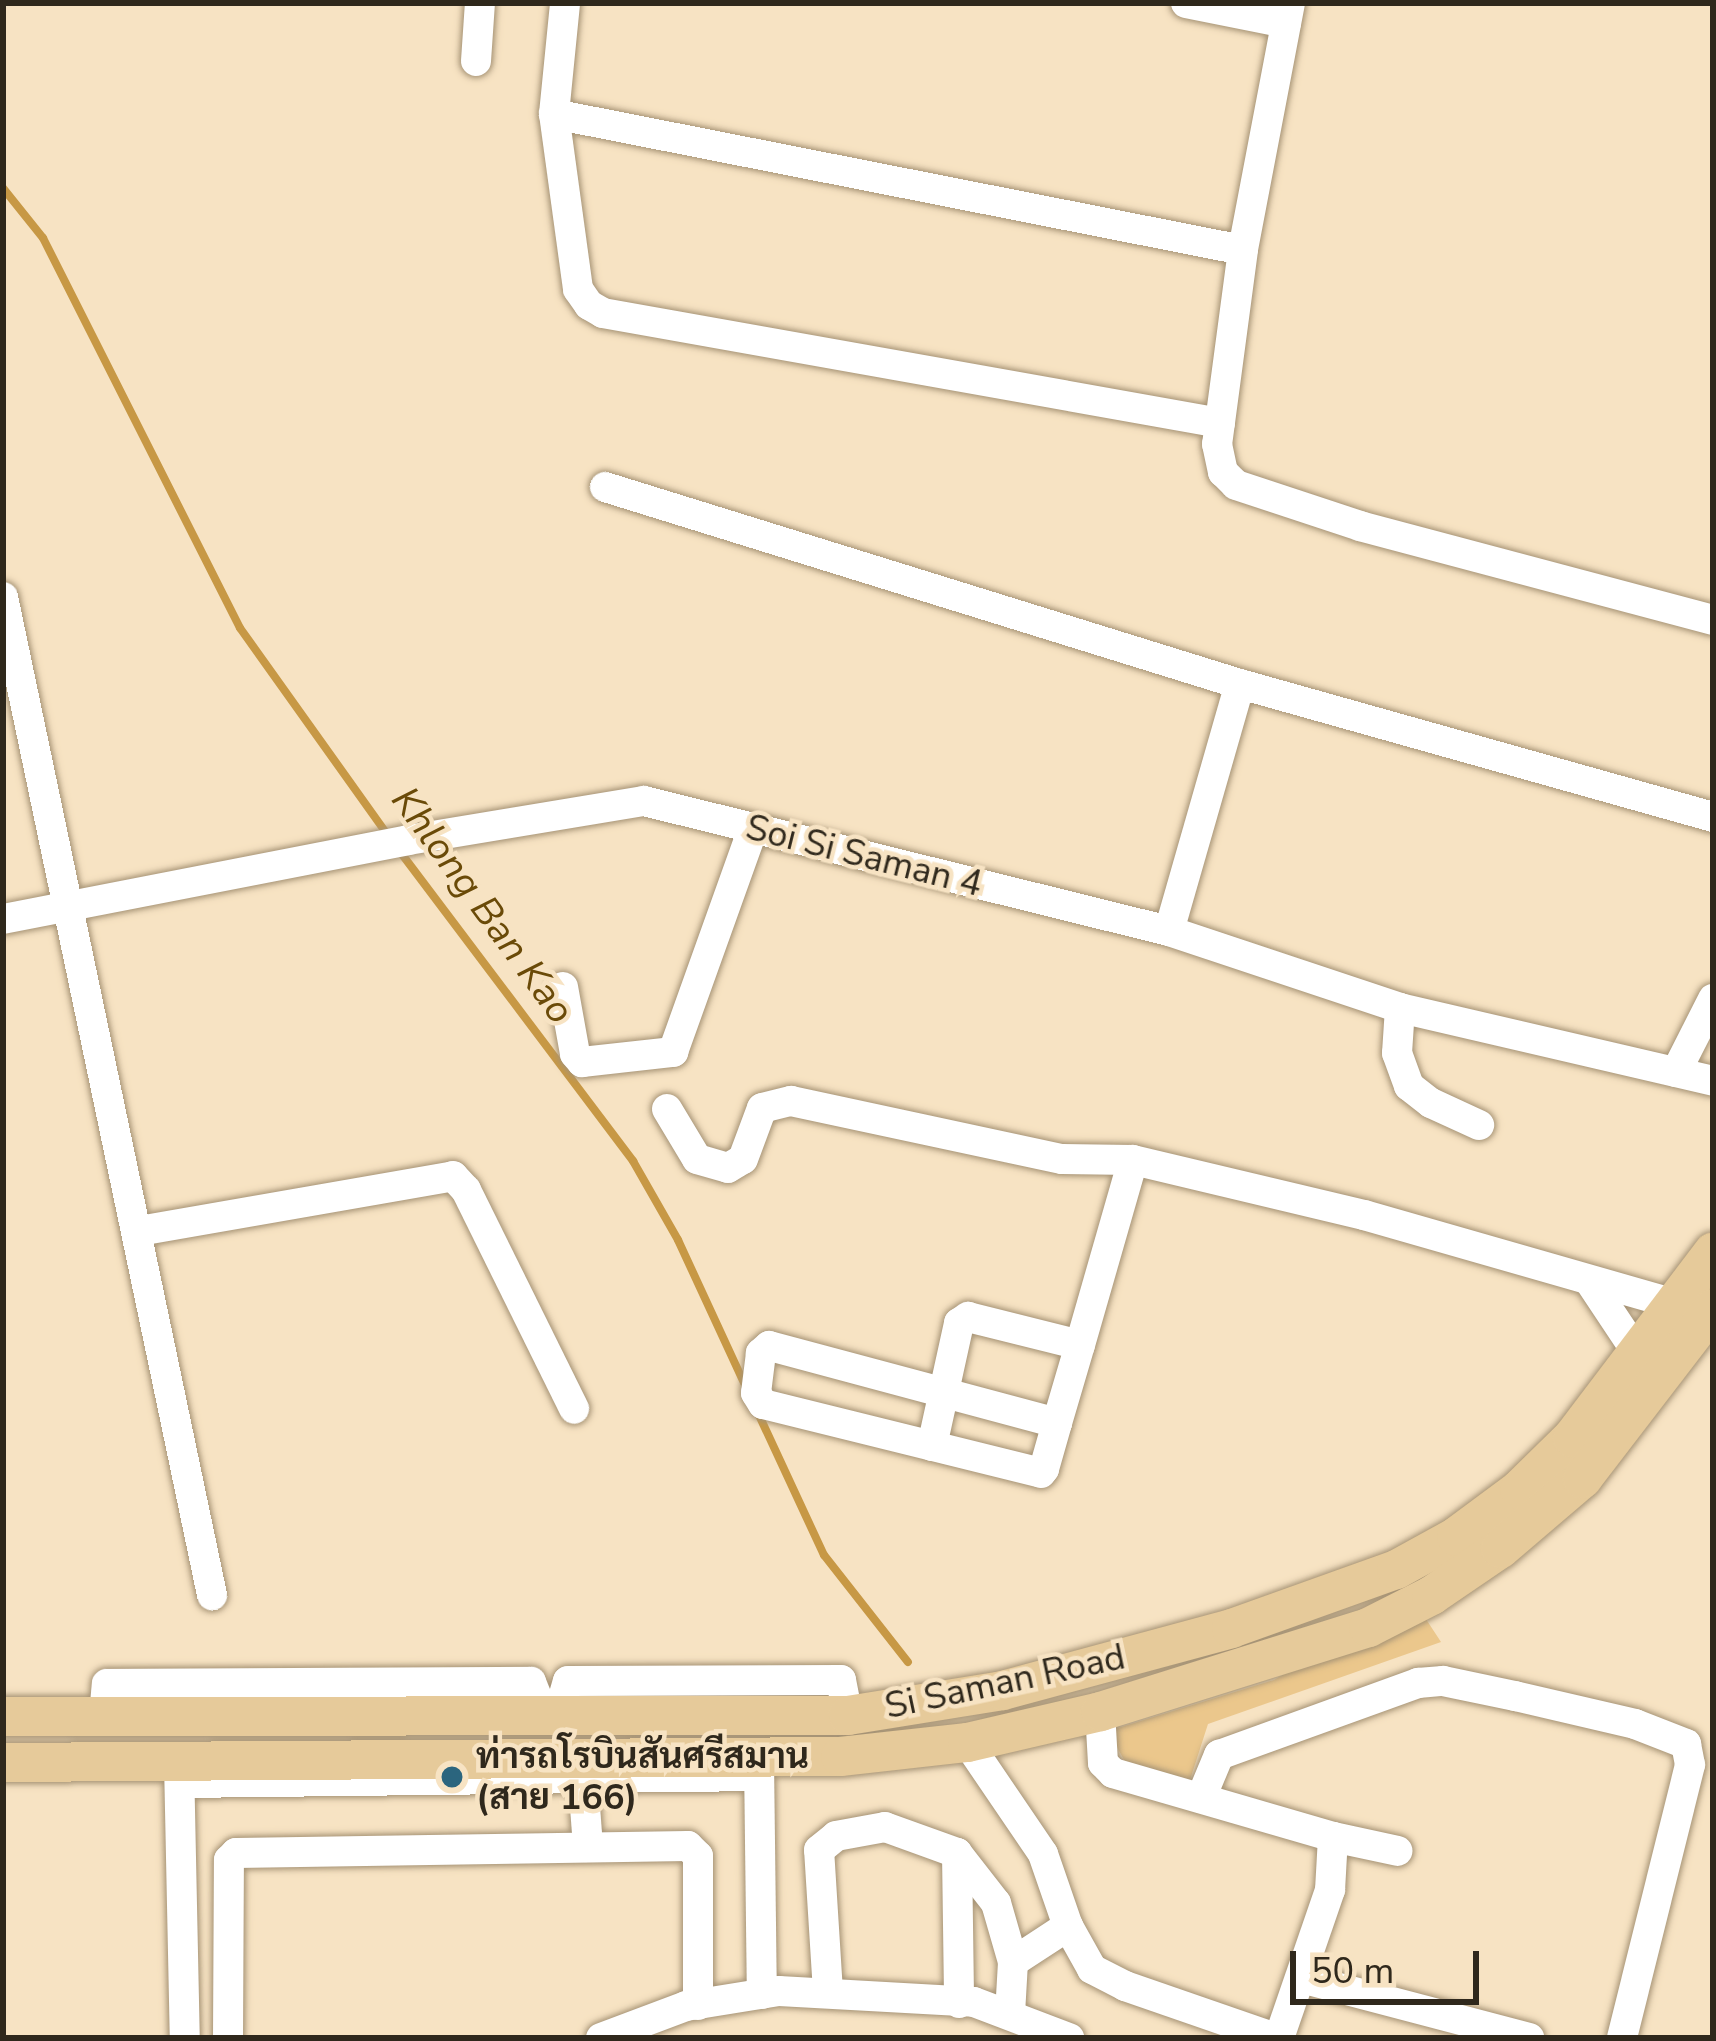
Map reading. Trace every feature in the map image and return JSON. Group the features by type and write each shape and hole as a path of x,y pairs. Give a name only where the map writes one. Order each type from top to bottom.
{"main road":[{"name":"Si Saman Road","path":"3,1762 180,1773 759,1767 967,1742 1100,1711 1368,1627 1431,1595 1500,1549 1582,1478 1694,1306 1713,1252"},
{"name":"Si Saman Road","path":"3,1716 848,1715 924,1707 1024,1684 1231,1628 1396,1569 1456,1536 1519,1489 1572,1437 1638,1354 1694,1306"}],"street":[{"path":"476,61 480,3"},
{"path":"565,3 554,114 578,289 603,313 1220,423"},
{"path":"1186,3 1288,13 1243,250 1220,423 1219,459 1236,485 1360,526 1713,620"},
{"path":"554,114 1243,250"},
{"path":"605,487 1240,684 1713,817"},
{"path":"3,597 212,1595"},
{"path":"1168,932 1240,684"},
{"name":"Soi Si Saman 4","path":"3,919 408,840 644,801 1168,932 1400,1008 1713,1081"},
{"path":"563,987 575,1054 582,1062 674,1052 753,829"},
{"path":"1676,1072 1713,999"},
{"path":"1400,1008 1397,1053 1409,1085 1431,1103 1479,1125"},
{"path":"667,1109 697,1159 728,1168 743,1159 763,1108 777,1101 1062,1159 1133,1160 1364,1215 1590,1282 1694,1306"},
{"path":"1058,1423 769,1346 761,1352 756,1394 763,1404 1034,1474 1044,1469 1058,1423 1133,1160"},
{"path":"139,1231 453,1176 466,1190 574,1409"},
{"path":"1590,1282 1638,1354"},
{"path":"932,1446 959,1323 968,1317 1080,1345"},
{"path":"1201,1798 1219,1755 1418,1683 1443,1681 1534,1700 1634,1724 1686,1744 1690,1765 1622,2038"},
{"path":"1100,1711 1106,1769 1333,1837 1398,1851"},
{"path":"967,1742 1043,1854 1068,1926 1088,1965 1099,1974 1277,2038 1330,1890 1333,1837"},
{"path":"185,2038 180,1773 583,1780 759,1767 761,1994"},
{"path":"583,1780 588,1847"},
{"path":"828,1992 819,1850 825,1843 885,1827 957,1852 996,1904 1013,1962 1010,2014"},
{"path":"228,2038 228,1874 229,1860 236,1853 588,1847 696,1850 698,2005"},
{"path":"957,1852 959,2003"},
{"path":"1013,1962 1068,1926"},
{"path":"1300,1978 1529,2038"},
{"path":"601,2038 698,2005 761,1994 828,1992 959,2003 1010,2014 1069,2038"}],"shaded area":[{"path":"1422,1613 1441,1642 1208,1724 1189,1783 1128,1767 1108,1731 1274,1680 1316,1655"}],"waterway":[{"name":"Khlong Ban Kao","path":"3,188 43,238 240,628 389,837"},
{"name":"Khlong Ban Kao","path":"398,849 633,1161 678,1240 747,1389"},
{"name":"Khlong Ban Kao","path":"758,1413 824,1555 908,1662"}],"place":[{"name":"ท่ารถโรบินสันศรีสมาน (สาย 166)","path":"452,1777"}]}
